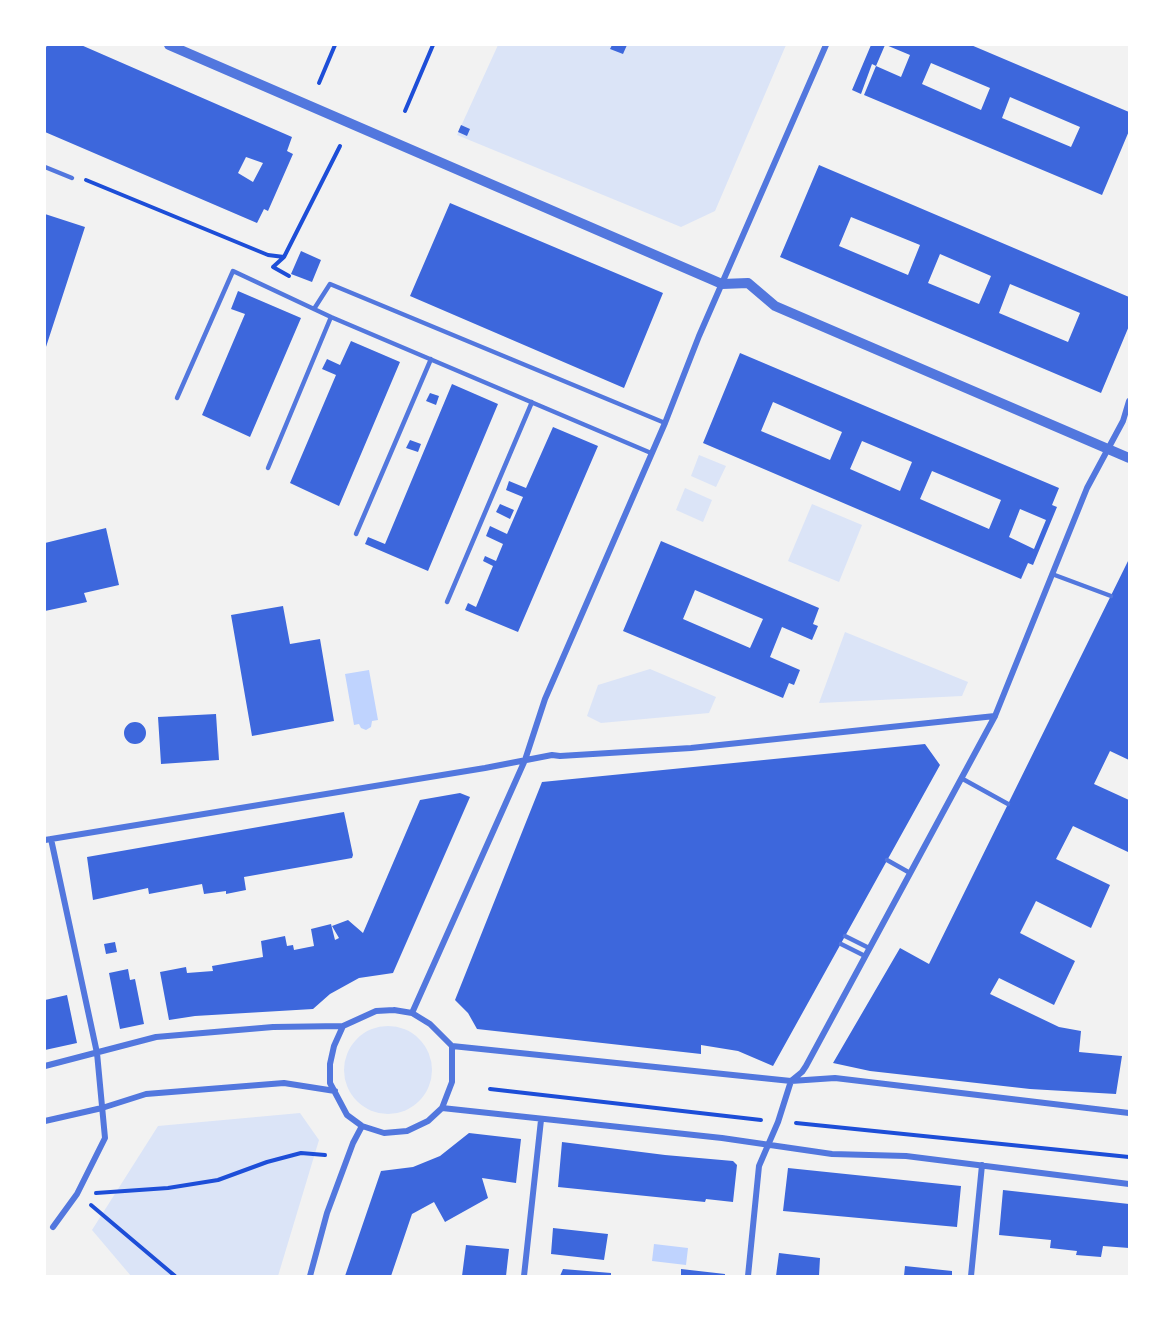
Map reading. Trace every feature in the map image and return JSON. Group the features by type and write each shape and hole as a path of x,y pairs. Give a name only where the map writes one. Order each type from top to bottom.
{"street":[{"path":"170,45 722,284 748,283 775,306 1129,458"},
{"path":"412,1013 525,760 545,699 665,423 689,358 825,45"},
{"path":"748,1276 759,1166 778,1122 791,1081 806,1066 995,716 1087,488 1123,421 1129,401"},
{"path":"53,1227 78,1194 105,1138 97,1053 48,840 485,768 552,754 560,756 691,748 995,716"},
{"path":"45,1066 156,1037 273,1027 344,1026 376,1011 394,1010 412,1013 430,1024 452,1046 791,1081 835,1078 1129,1113"},
{"path":"344,1026 334,1046 330,1064 330,1083 347,1115 362,1126 384,1133 407,1131 428,1121 442,1108 452,1082 452,1046"},
{"path":"45,1120 102,1108 146,1094 284,1083 335,1091"},
{"path":"442,1108 769,1144 832,1154 906,1156 1129,1184"},
{"path":"524,1276 541,1120"},
{"path":"310,1276 335,1190 362,1126"},
{"path":"971,1276 982,1165"}],"lane":[{"path":"45,168 72,178"},
{"path":"177,398 232,271 332,317 651,453"},
{"path":"314,309 330,284 665,423"},
{"path":"268,468 332,317"},
{"path":"356,534 431,359"},
{"path":"447,602 532,402"},
{"path":"1052,574 1111,596"},
{"path":"961,778 1008,804"},
{"path":"887,860 910,873"},
{"path":"845,936 869,948"},
{"path":"841,944 865,956"}],"path":[{"path":"319,84 335,45"},
{"path":"405,111 433,45"},
{"path":"273,267 284,257 340,146"},
{"path":"82,178 268,255 284,257"},
{"path":"490,1089 778,1122 1129,1157"},
{"path":"78,1194 168,1188 218,1180 267,1162 301,1153 325,1155"},
{"path":"78,1194 175,1276"}],"shaded area":[{"path":"498,45 786,45 715,211 681,227 457,135"},
{"path":"699,455 726,466 716,487 691,476"},
{"path":"685,488 712,500 703,522 676,510"},
{"path":"812,504 862,525 839,582 788,561"},
{"path":"845,632 968,682 962,696 819,703"},
{"path":"650,669 716,697 709,713 601,723 587,716 598,685"},
{"path":"388,1026 405,1030 419,1039 428,1053 432,1070 428,1087 419,1101 405,1110 388,1114 371,1110 357,1101 348,1087 344,1070 348,1053 357,1039 371,1030"},
{"path":"300,1113 319,1140 278,1276 131,1276 92,1230 158,1126"}],"water":[{"path":"369,670 378,720 372,721 371,727 366,730 359,724 354,725 345,674"},
{"path":"654,1244 688,1248 686,1265 652,1261"}],"building":[{"path":"47,45 81,45 292,137 287,151 293,154 268,211 264,209 257,223 45,132 45,50","holes":["246,157 263,163 253,182 238,173"]},
{"path":"612,45 627,45 623,54 610,49"},
{"path":"871,45 885,45 876,66 872,64 861,94 852,90"},
{"path":"886,45 971,45 1129,112 1129,131 1102,195 864,95 876,66 901,77 910,55","holes":["931,63 990,88 981,110 922,84","1010,97 1080,127 1071,147 1002,118"]},
{"path":"461,125 470,129 467,136 458,132"},
{"path":"819,165 1129,297 1129,326 1101,393 780,257","holes":["851,217 920,245 908,275 839,246","940,254 991,276 979,304 928,283","1010,284 1080,313 1068,342 999,313"]},
{"path":"450,203 663,293 624,388 410,296"},
{"path":"45,214 85,227 45,350"},
{"path":"301,251 321,260 312,282 291,274"},
{"path":"238,291 301,318 250,437 202,415 245,314 231,309"},
{"path":"351,341 400,362 339,506 290,483 336,375 322,369 327,359 340,365"},
{"path":"740,353 1059,488 1052,505 1057,507 1033,565 1028,563 1021,579 703,443","holes":["773,402 842,432 830,460 761,431","862,441 912,462 900,491 850,469","932,471 1001,500 989,529 920,499","1020,509 1046,520 1034,549 1009,537"]},
{"path":"452,384 498,404 428,571 365,544 368,537 385,544"},
{"path":"430,393 439,396 436,405 426,401"},
{"path":"553,427 598,446 518,632 465,610 468,603 476,607 493,566 483,561 485,556 496,561 503,544 486,536 490,526 507,534 523,497 506,490 509,481 526,488"},
{"path":"410,440 421,444 418,452 406,448"},
{"path":"500,504 514,510 510,519 496,512"},
{"path":"106,528 119,585 84,593 87,602 45,611 45,543"},
{"path":"661,541 819,608 813,624 818,626 812,640 782,627 770,657 800,670 794,685 789,683 783,698 623,631","holes":["695,590 763,619 750,648 683,619"]},
{"path":"1129,559 1129,760 1110,751 1094,784 1129,800 1129,851 1073,826 1056,859 1110,885 1091,928 1036,901 1020,933 1075,961 1054,1005 999,978 990,994 1059,1027 1081,1031 1079,1052 1122,1056 1116,1094 1030,1089 870,1071 833,1063 900,948 929,964"},
{"path":"283,606 290,644 320,639 334,721 252,736 231,615"},
{"path":"216,714 219,760 161,764 158,717"},
{"path":"135,722 143,725 146,733 143,741 135,744 127,741 124,733 127,725"},
{"path":"925,744 940,765 773,1066 738,1051 701,1045 701,1054 477,1029 468,1013 455,1000 542,782"},
{"path":"460,793 470,797 393,973 359,978 330,994 313,1009 195,1016 169,1020 160,972 186,967 187,973 213,971 212,966 263,957 261,941 285,936 287,946 293,945 294,950 314,946 311,929 331,924 335,940 339,938 332,926 348,920 363,933 420,800"},
{"path":"344,812 352,858 244,877 246,890 226,894 226,891 204,894 202,884 149,894 148,888 93,900 87,857"},
{"path":"115,942 117,952 106,954 104,944"},
{"path":"128,969 130,980 135,979 144,1024 120,1029 109,973"},
{"path":"67,995 77,1043 45,1050 45,1000"},
{"path":"469,1133 521,1139 516,1183 482,1178 488,1198 445,1222 434,1202 412,1214 391,1276 345,1276 381,1171 413,1167 440,1156"},
{"path":"562,1142 733,1161 737,1165 733,1202 706,1199 705,1202 558,1187"},
{"path":"788,1168 961,1186 957,1227 783,1211"},
{"path":"1003,1190 1129,1204 1129,1248 1103,1246 1101,1257 1076,1255 1077,1251 1050,1248 1051,1240 999,1235"},
{"path":"553,1228 608,1234 604,1260 551,1254"},
{"path":"466,1245 509,1249 506,1276 462,1276"},
{"path":"779,1253 820,1258 819,1276 776,1276"},
{"path":"905,1266 952,1271 952,1276 904,1276"},
{"path":"563,1269 611,1273 611,1276 560,1276"},
{"path":"681,1269 725,1274 725,1276 681,1276"}]}
